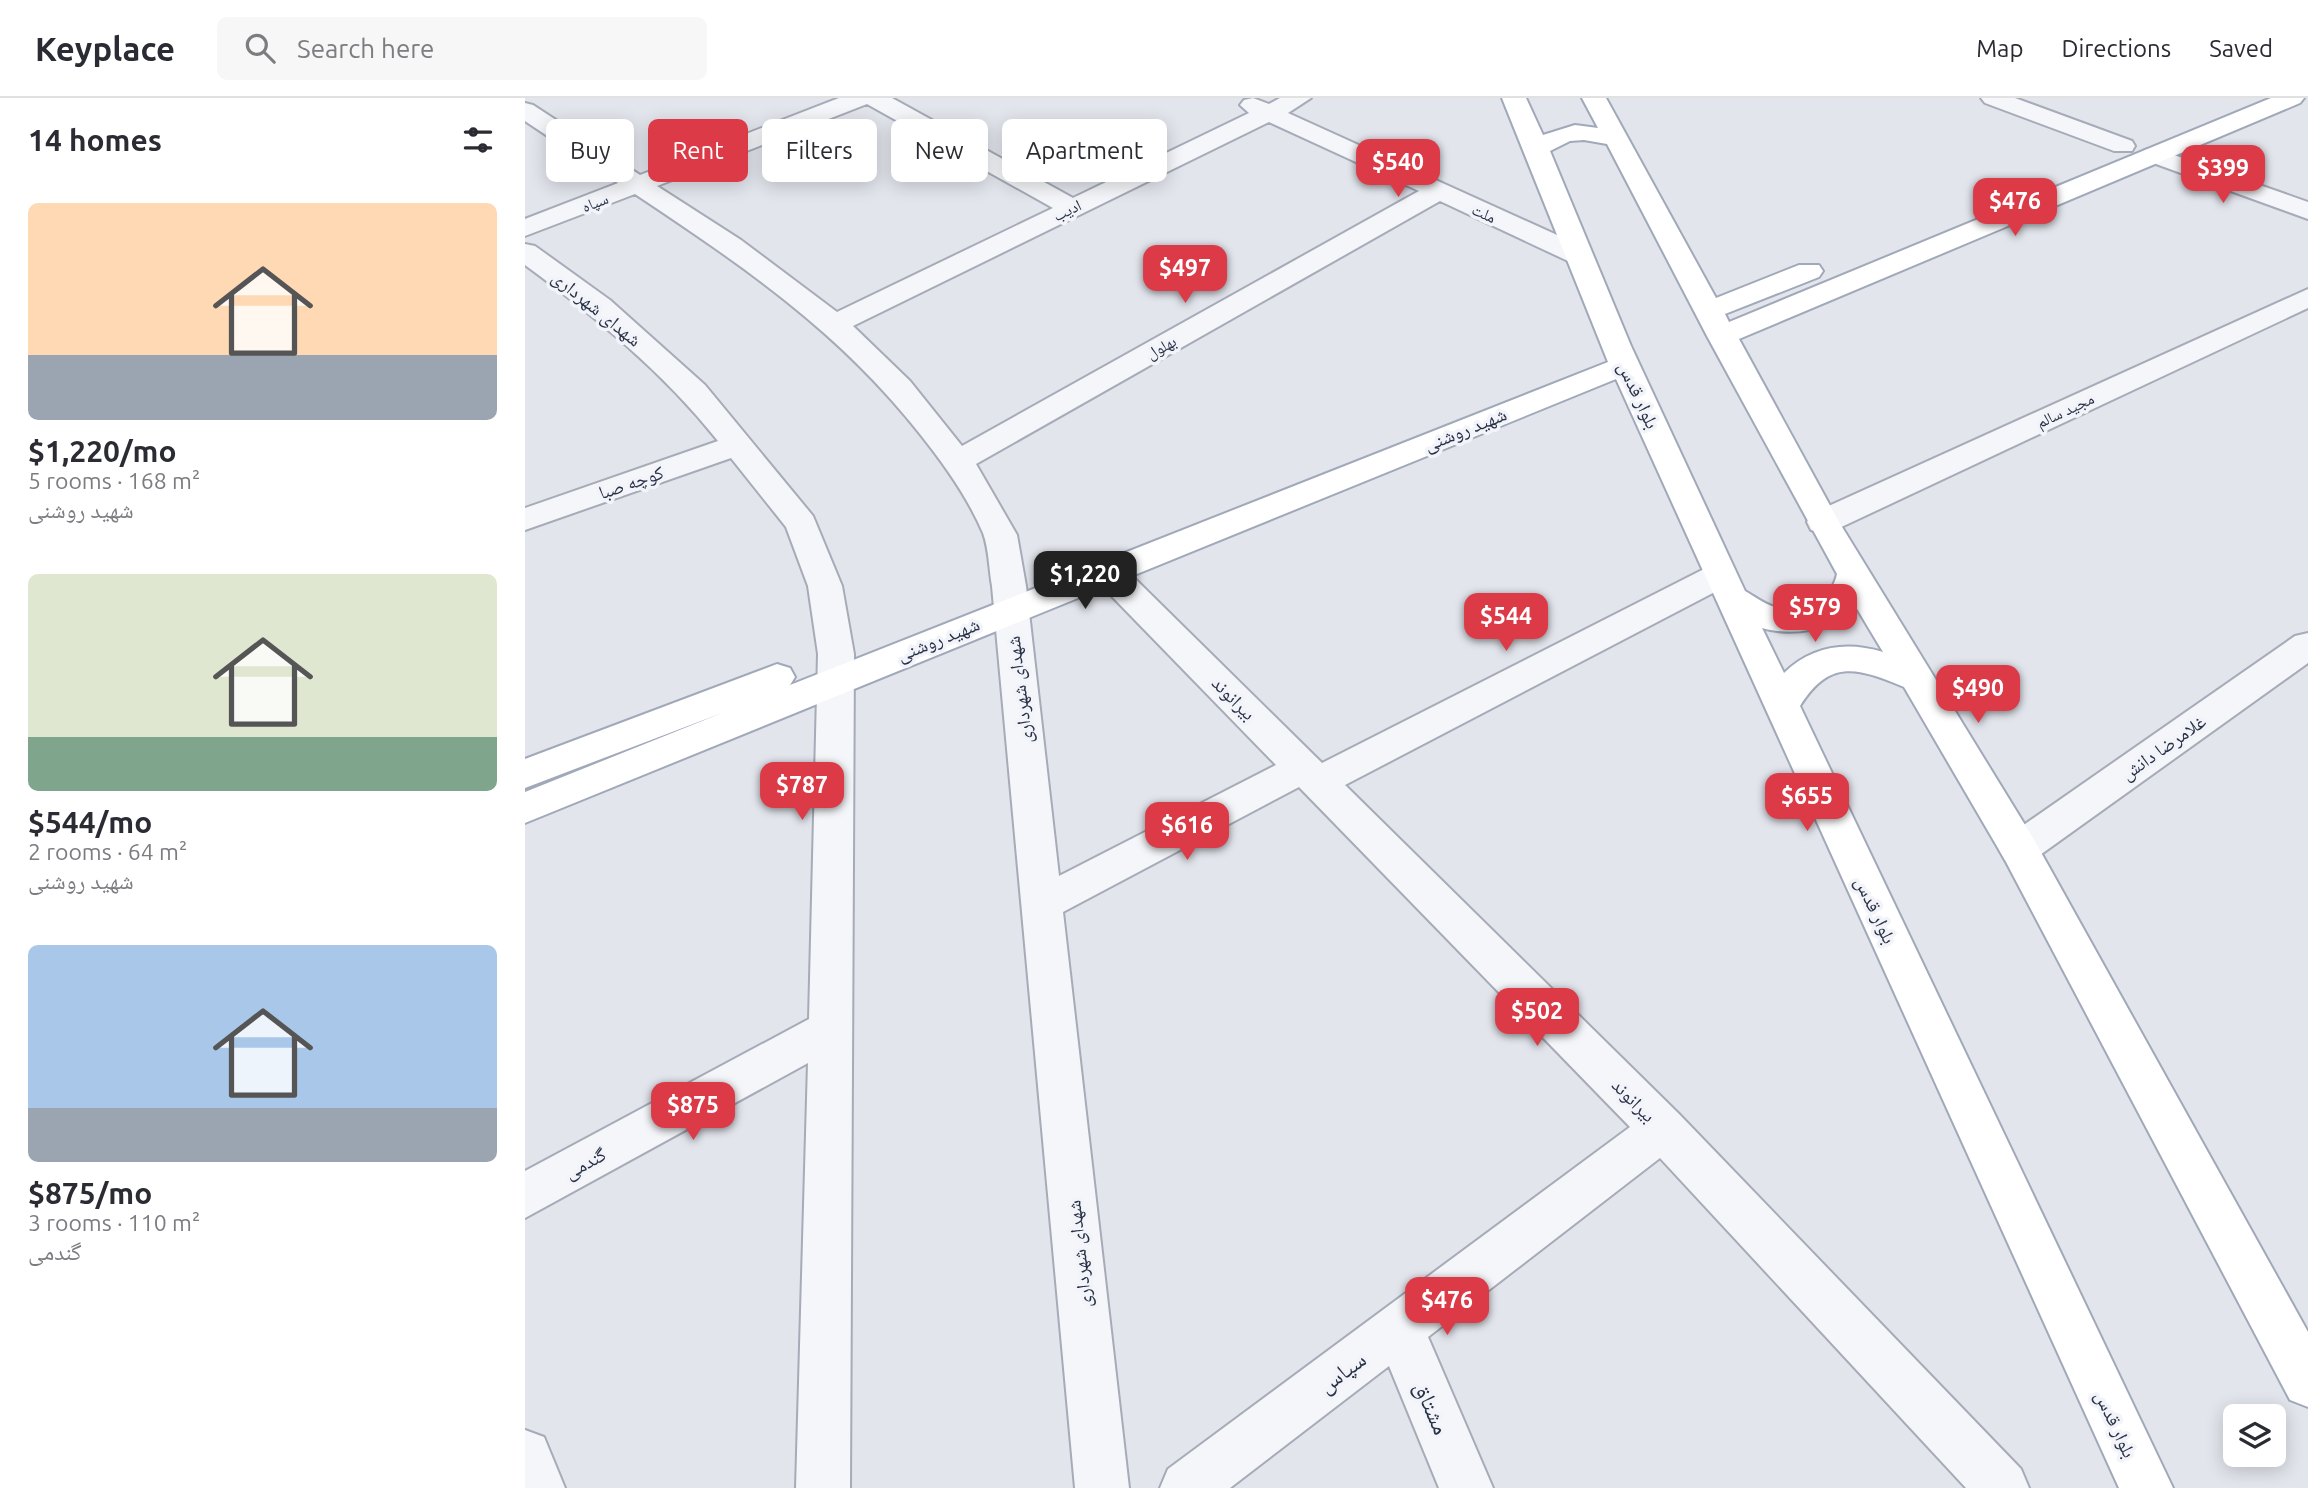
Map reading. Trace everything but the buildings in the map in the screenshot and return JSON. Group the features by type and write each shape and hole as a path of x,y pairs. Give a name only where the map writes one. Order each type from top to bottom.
{"main road":[{"name":"بلوار قدس","path":"1514,98 1621,356 1725,586 2146,1488"},
{"path":"1594,98 1823,522 2019,849 2308,1382"},
{"path":"1902,233 2239,98"},
{"path":"1714,323 2154,155 2292,98"},
{"path":"1537,149 1555,135 1585,131 1616,139"},
{"path":"1714,323 1837,259"},
{"name":"شهید روشنی","path":"1010,598 1108,572 1621,356"},
{"name":"شهید روشنی","path":"525,808 835,668 1621,356"},
{"path":"1725,586 1771,618 1799,620 1825,613 1843,603 1853,588 1854,574"},
{"path":"1781,706 1799,676 1831,660 1858,658 1882,663 1916,678"},
{"name":"شهید روشنی","path":"525,774 835,668"}],"street":[{"name":"سپاه","path":"525,228 861,98"},
{"path":"874,98 1072,208"},
{"name":"ملت","path":"1238,98 1578,255"},
{"name":"ادیب","path":"835,324 1299,98"},
{"path":"1993,98 2123,146"},
{"name":"شهدای شهرداری","path":"525,110 731,246 835,324 898,387 958,461 1000,536 1010,598 1044,903 1102,1488"},
{"path":"2154,155 2308,211"},
{"name":"بهلول","path":"958,461 1437,192"},
{"name":"شهدای شهرداری","path":"525,252 600,306 694,391 801,524 825,586 835,668 823,1488"},
{"name":"مجید سالم","path":"1823,522 2308,297"},
{"name":"کوچه صبا","path":"525,519 738,445"},
{"name":"بیرانوند","path":"1108,572 1663,1129 2002,1488"},
{"path":"1044,903 1310,775 1725,586"},
{"name":"غلامرضا دانش","path":"2019,849 2308,645"},
{"name":"گندمی","path":"525,1196 830,1029"},
{"name":"سپاس","path":"1187,1488 1663,1129"},
{"name":"مشتاق","path":"1399,1329 1466,1488"},
{"path":"525,1456 538,1488"}]}
